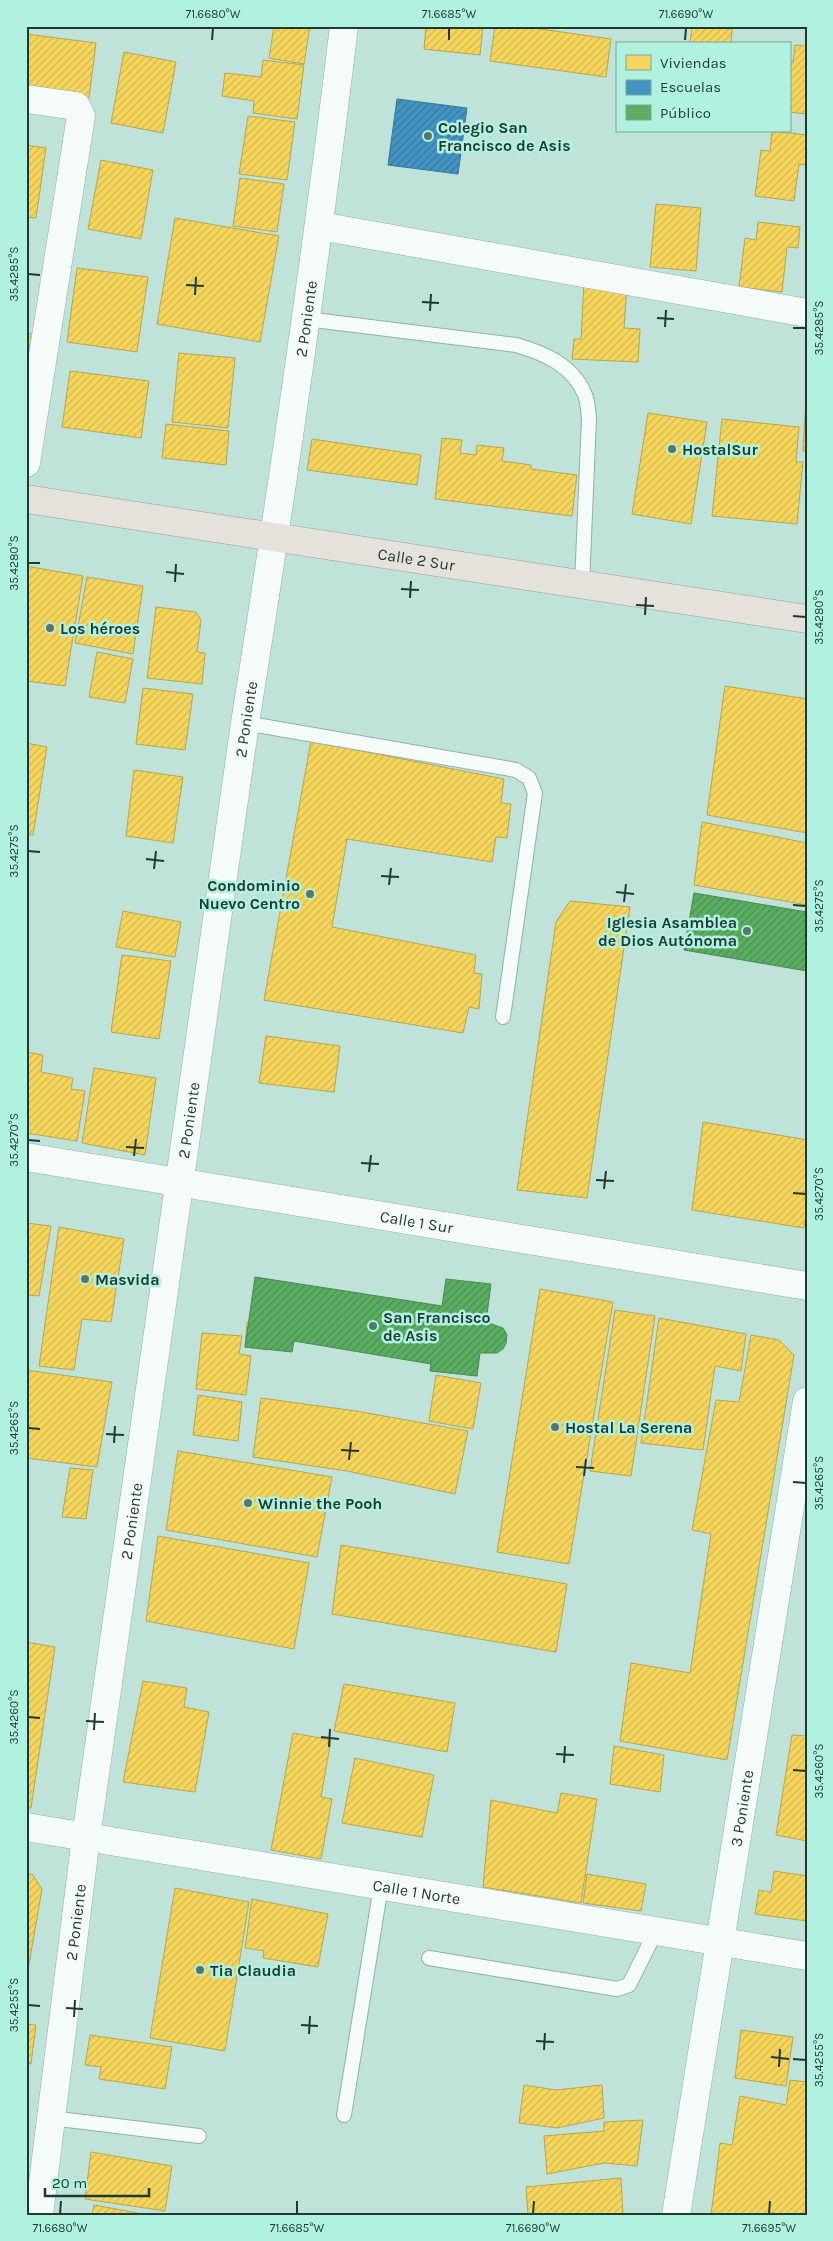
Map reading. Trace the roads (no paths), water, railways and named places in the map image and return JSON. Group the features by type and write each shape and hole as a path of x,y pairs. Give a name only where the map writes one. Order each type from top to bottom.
{"main road":[{"name":"Calle 2 Sur","path":"26,499 807,619"}],"street":[{"name":"2 Poniente","path":"39,2215 86,1837 245,723 275,538 320,226 344,26"},
{"path":"26,99 76,106 81,116 26,463"},
{"path":"320,226 807,314"},
{"name":"Calle 1 Sur","path":"26,1157 807,1286"},
{"name":"3 Poniente","path":"676,2215 807,1401"},
{"name":"Calle 1 Norte","path":"26,1827 807,1956"}],"lane":[{"path":"306,319 516,345 542,353 560,363 575,379 585,395 589,418 582,585"},
{"path":"245,723 516,770 529,778 535,793 503,1017"},
{"path":"344,2115 381,1886"},
{"path":"429,1958 617,1989 629,1984 656,1931"},
{"path":"51,2118 199,2136"}],"place":[{"name":"Colegio San Francisco de Asis","path":"428,136"},
{"name":"HostalSur","path":"672,449"},
{"name":"Los héroes","path":"50,628"},
{"name":"Condominio Nuevo Centro","path":"310,894"},
{"name":"Iglesia Asamblea de Dios Autónoma","path":"747,931"},
{"name":"Masvida","path":"85,1279"},
{"name":"San Francisco de Asis","path":"373,1326"},
{"name":"Hostal La Serena","path":"555,1427"},
{"name":"Winnie the Pooh","path":"248,1503"},
{"name":"Tia Claudia","path":"200,1970"}]}
